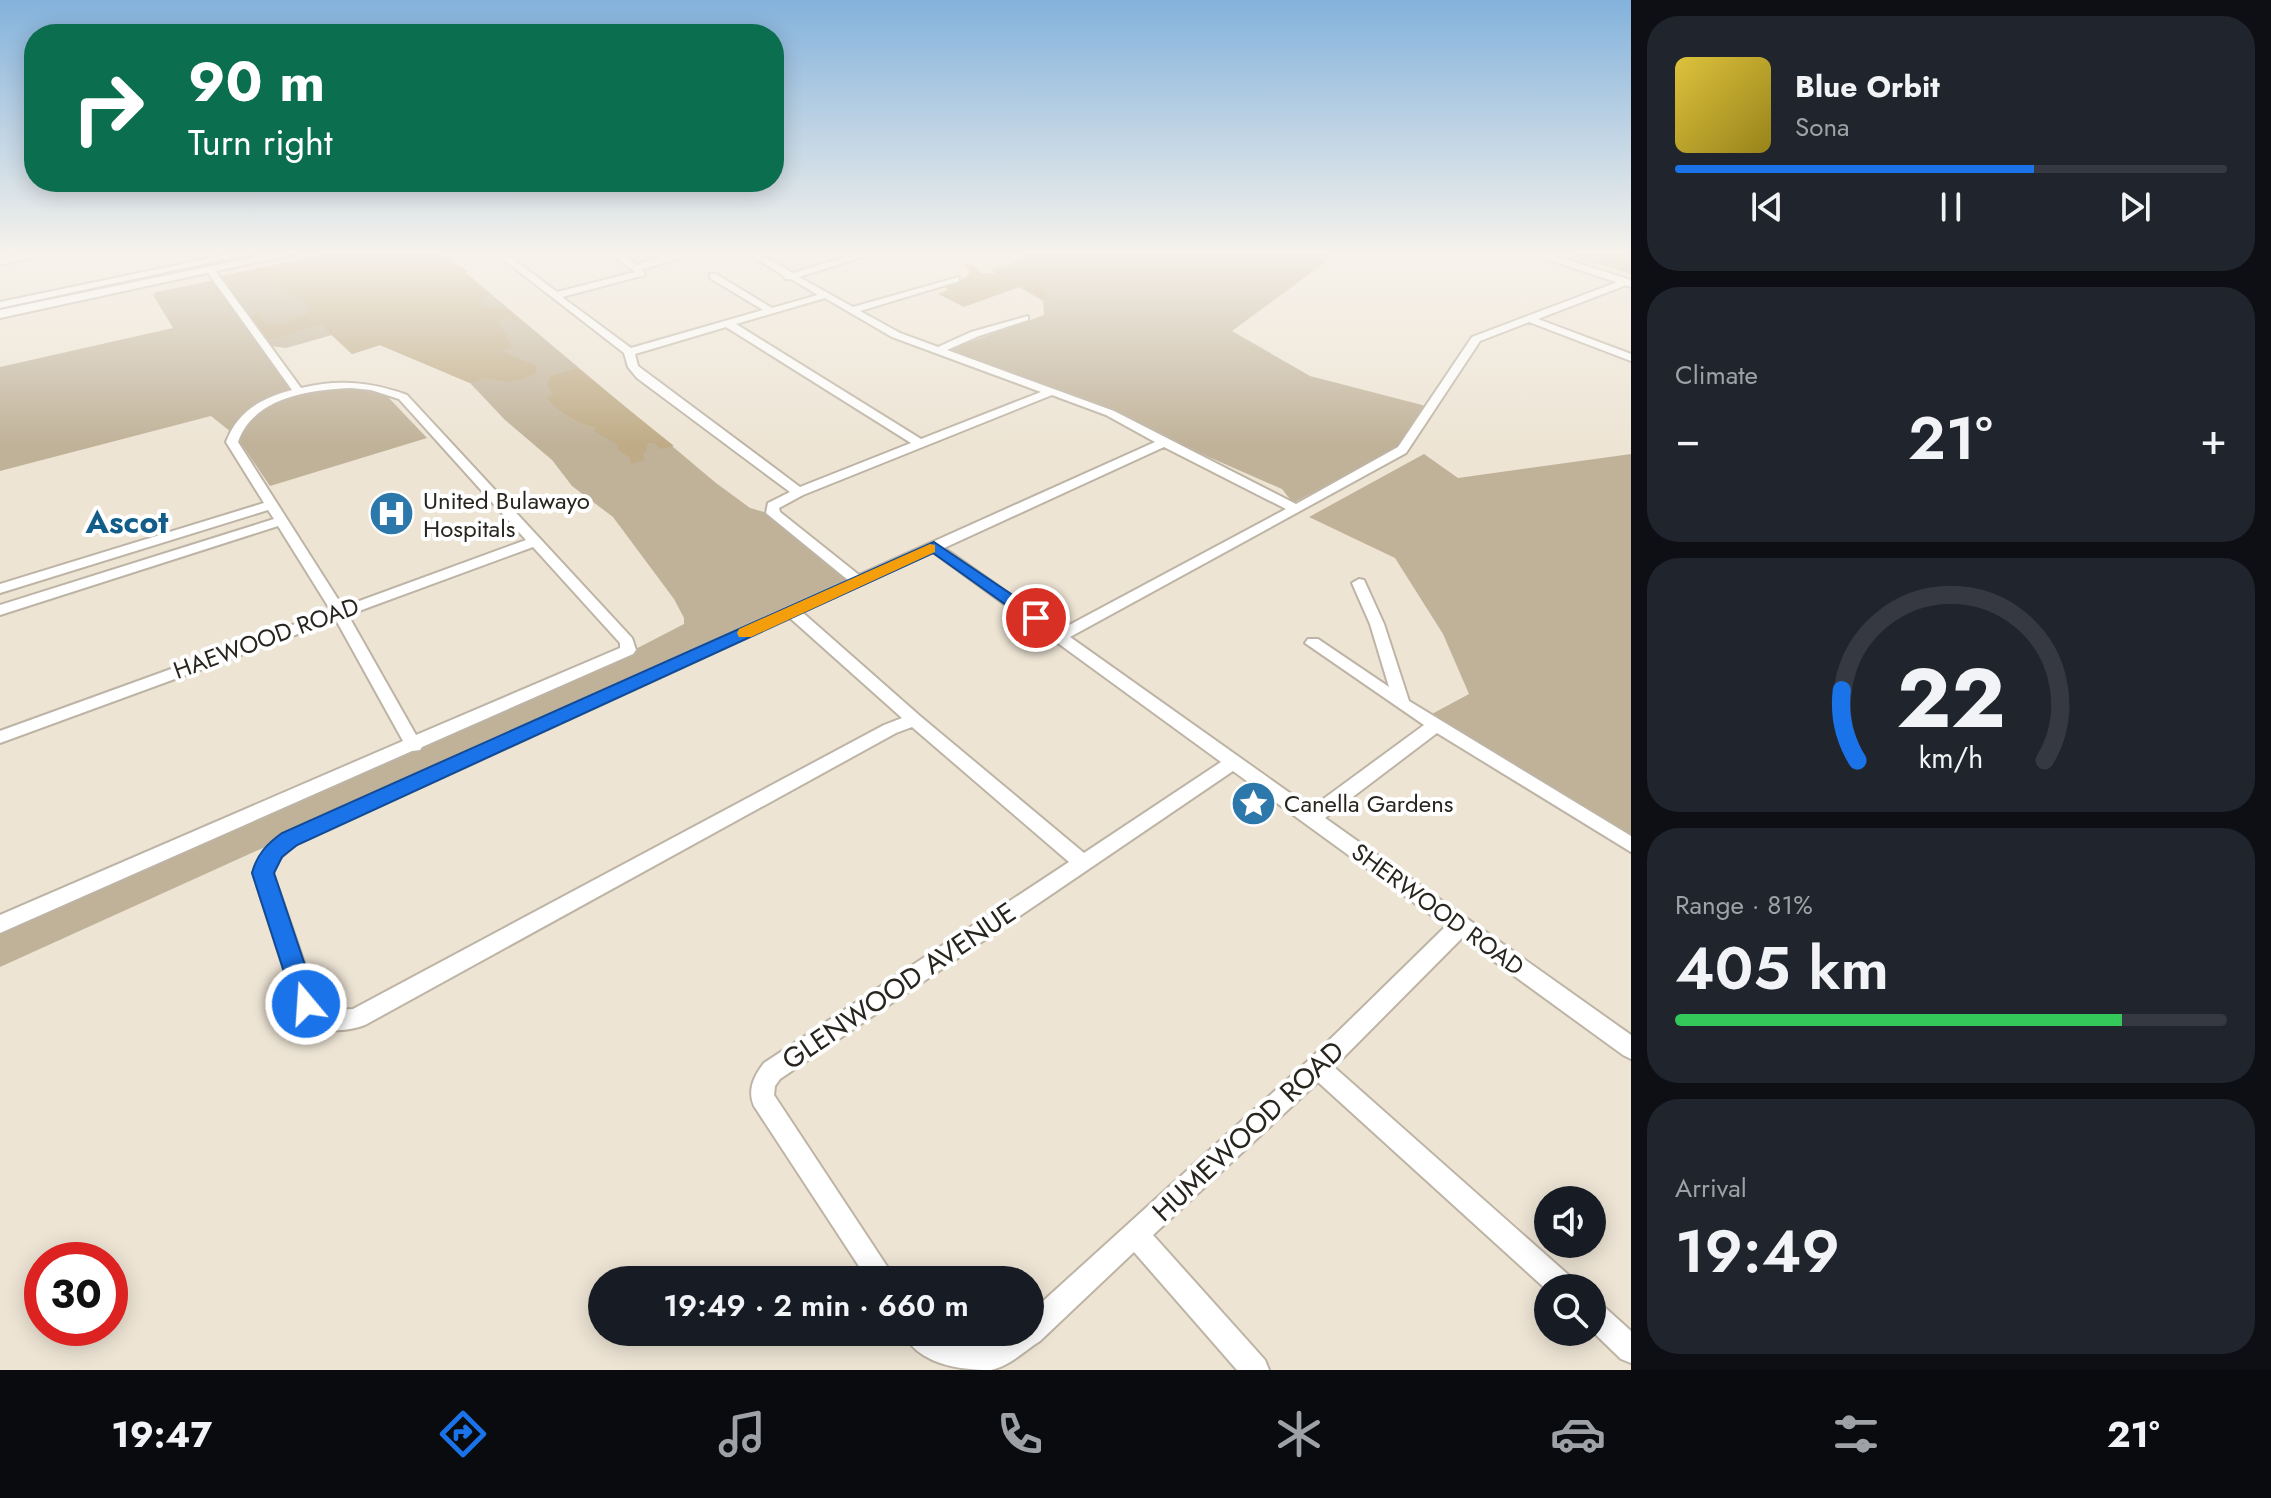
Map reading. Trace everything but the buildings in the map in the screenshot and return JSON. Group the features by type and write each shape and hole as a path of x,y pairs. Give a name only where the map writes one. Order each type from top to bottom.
{"street":[{"path":"244,317 297,390"},
{"path":"582,317 629,352 633,367 641,376 799,492"},
{"path":"629,352 749,317"},
{"path":"861,317 896,335 1110,413 1296,509"},
{"path":"1061,636 1402,450 1411,441 1472,343 1483,335 1529,317"},
{"path":"939,350 975,334 1025,318"},
{"path":"1526,318 1631,358"},
{"path":"727,323 920,444"},
{"path":"0,924 414,746 628,650 627,642 403,397 368,386 321,386 297,390 255,411 239,423 233,432 232,442 338,611 414,746"},
{"path":"858,581 773,513 779,501 1053,391"},
{"path":"914,720 890,729 357,1018 338,1022 310,1012 263,873 274,851 290,839 1164,442"},
{"path":"0,589 272,505"},
{"path":"0,610 281,521"},
{"name":"HAEWOOD ROAD","path":"0,737 338,611 534,542"},
{"name":"SHERWOOD ROAD","path":"934,547 1631,1048"},
{"path":"1359,583 1377,624 1402,704"},
{"path":"793,612 914,720 1083,863"},
{"path":"1313,643 1402,704 1631,845"},
{"path":"1311,818 1436,725"},
{"name":"GLENWOOD AVENUE","path":"874,1266 762,1098 764,1082 772,1071 1233,763"},
{"name":"HUMEWOOD ROAD","path":"1044,1318 1318,1067 1460,926"},
{"path":"1318,1067 1548,1274"},
{"path":"1136,1235 1255,1370"},
{"path":"1606,1326 1631,1349"},
{"name":"HUMEWOOD ROAD","path":"929,1346 949,1365 965,1368 980,1367 1013,1346"}],"shaded area":[{"path":"166,317 241,317 292,392 268,401 231,432 211,416 0,471 0,367 173,328"},
{"path":"248,317 259,317 271,323 295,319 505,317 498,321 512,347 502,351 536,366 536,373 507,382 487,378 470,383 380,345 352,354 324,325 266,339"},
{"path":"250,317 518,317 716,483 750,508 771,514 852,581 0,967 0,927 626,654 684,624 674,599 613,517 572,486 552,460 505,420 470,383 380,345 352,354 332,335 286,348 271,346"},
{"path":"1039,317 1251,317 1232,331 1310,376 1426,406 1395,449 1293,503 1282,489 1202,454 1115,410 945,351"},
{"path":"577,368 674,446 660,449 654,443 648,443 643,453 644,460 631,464 630,458 617,449 618,445 594,431 596,427 563,413 547,398 553,394 547,384 551,376"},
{"path":"354,388 387,396 427,438 270,486 240,442 245,426 255,414 269,404 303,393"},
{"path":"1424,454 1458,478 1631,454 1631,837 1430,715 1469,694 1443,634 1395,558 1309,517"}],"slow traffic":[{"path":"745,633 930,548"}],"place":[{"name":"United Bulawayo Hospitals","path":"392,514"},
{"name":"Canella Gardens","path":"1253,803"}],"district":[{"name":"Ascot","path":"127,522"}],"route":[{"path":"306,1004 263,873 274,851 290,839 934,547 1036,618"}]}
